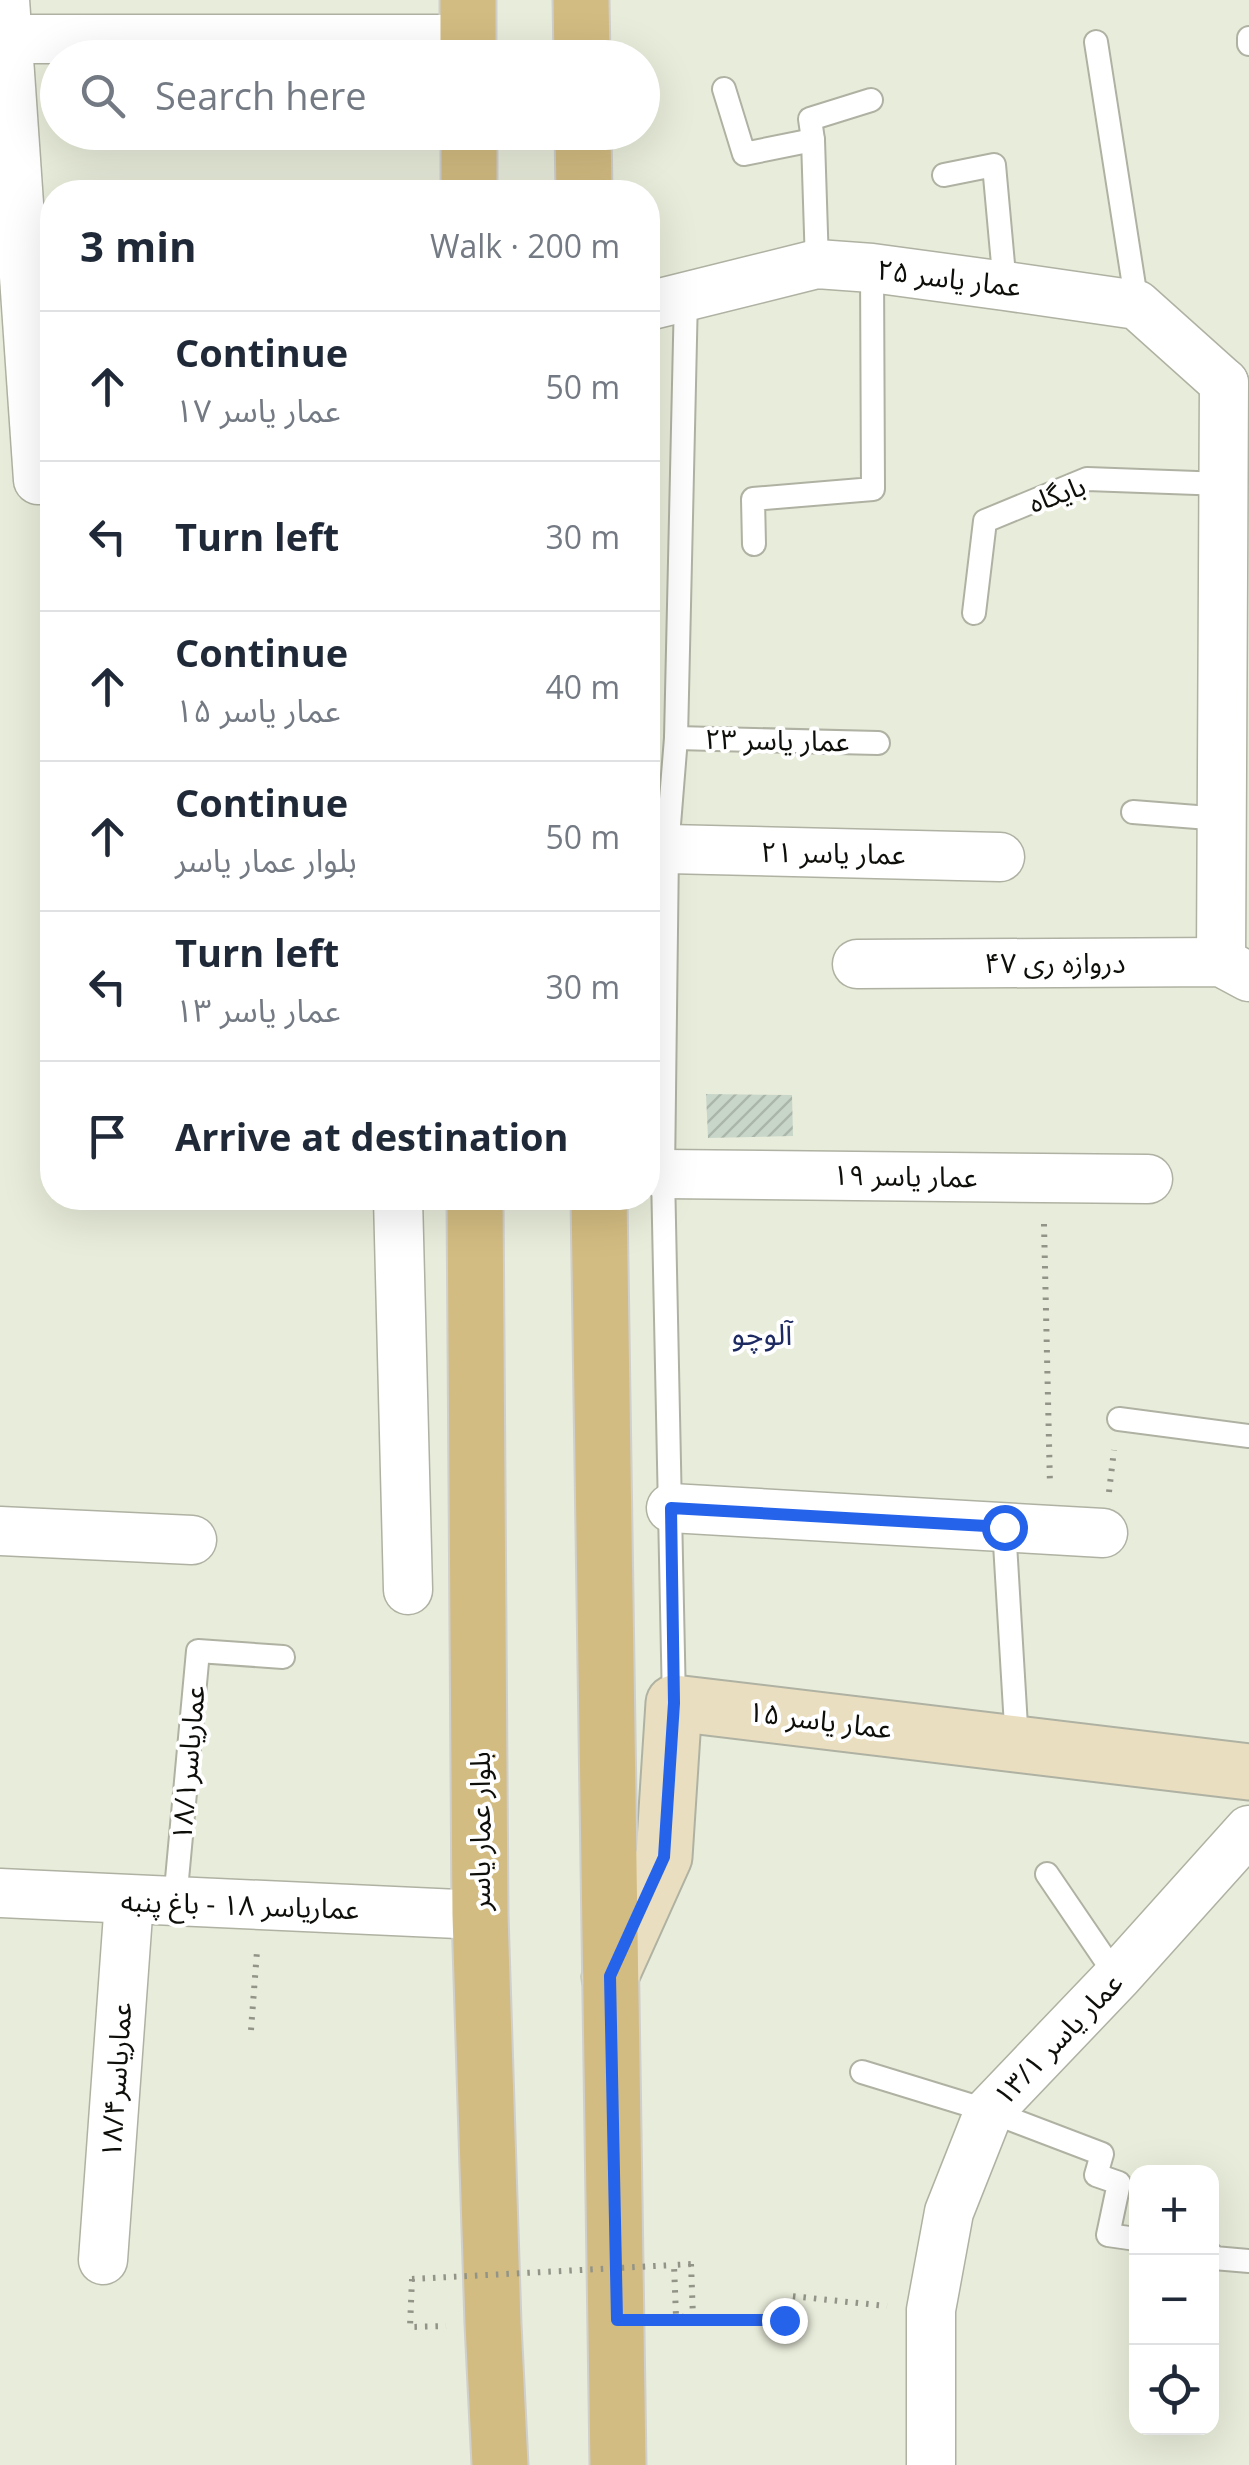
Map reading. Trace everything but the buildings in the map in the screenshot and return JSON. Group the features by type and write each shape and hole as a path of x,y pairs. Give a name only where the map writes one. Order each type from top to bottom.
{"main road":[{"path":"581,0 582,40"},
{"path":"469,150 469,180"},
{"path":"583,150 584,180"},
{"name":"بلوار عمار یاسر","path":"476,1210 480,1915 500,2465"},
{"path":"598,1210 618,2465"},
{"path":"610,1976 664,1857 674,1703"},
{"name":"عمار یاسر ۱۵","path":"674,1703 1249,1772"}],"street":[{"path":"30,482 6,20 468,32"},
{"name":"عمار یاسر ۲۵","path":"667,301 817,264 872,268 1136,305"},
{"path":"1136,305 1237,371 1222,819 1235,969"},
{"name":"عمار یاسر ۲۱","path":"667,849 1000,856"},
{"name":"دروازه ری ۴۷","path":"857,964 1235,969"},
{"name":"عمار یاسر ۱۹","path":"663,1174 1148,1179"},
{"path":"398,1210 408,1590"},
{"path":"671,1508 1103,1533"},
{"path":"0,1531 192,1540"},
{"name":"عمار یاسر ۱۳/۱","path":"930,2465 931,2310 949,2212 989,2111 1249,1830"},
{"name":"عماریاسر ۱۸ - باغ پنبه","path":"0,1893 480,1915"},
{"name":"عماریاسر۱۸/۴","path":"104,2260 152,1901"}],"lane":[{"path":"1096,42 1136,305"},
{"path":"724,89 744,154 813,140"},
{"path":"817,264 810,119 871,100"},
{"path":"944,175 994,166 1005,286"},
{"path":"754,544 754,499 872,489 872,268"},
{"path":"667,301 676,738 667,849 663,1174 674,1703"},
{"name":"بایگاه","path":"974,613 985,521 1087,479 1232,513"},
{"name":"عمار یاسر ۲۳","path":"676,738 878,743"},
{"path":"1133,812 1222,819"},
{"path":"1119,1418 1249,1436"},
{"path":"1004,1527 1017,1744"},
{"name":"عماریاسر۱۸/۱","path":"152,1901 198,1650 283,1657"},
{"path":"1047,1874 1116,1977"},
{"path":"862,2072 989,2111 1102,2154 1096,2176 1119,2183 1108,2235 1129,2237"},
{"path":"1219,2258 1249,2261"}],"path":[{"path":"1043,1178 1052,1530"},
{"path":"1103,1533 1119,1418"},
{"path":"250,2030 262,1905"},
{"path":"410,2327 412,2279 691,2264 693,2318 676,2316 674,2265"},
{"path":"617,2320 784,2320 791,2296 931,2310"}],"district":[{"name":"آلوچو","path":"762,1335"}],"route":[{"path":"784,2320 617,2320 610,1976 664,1857 674,1703 671,1508 1004,1527"}]}
